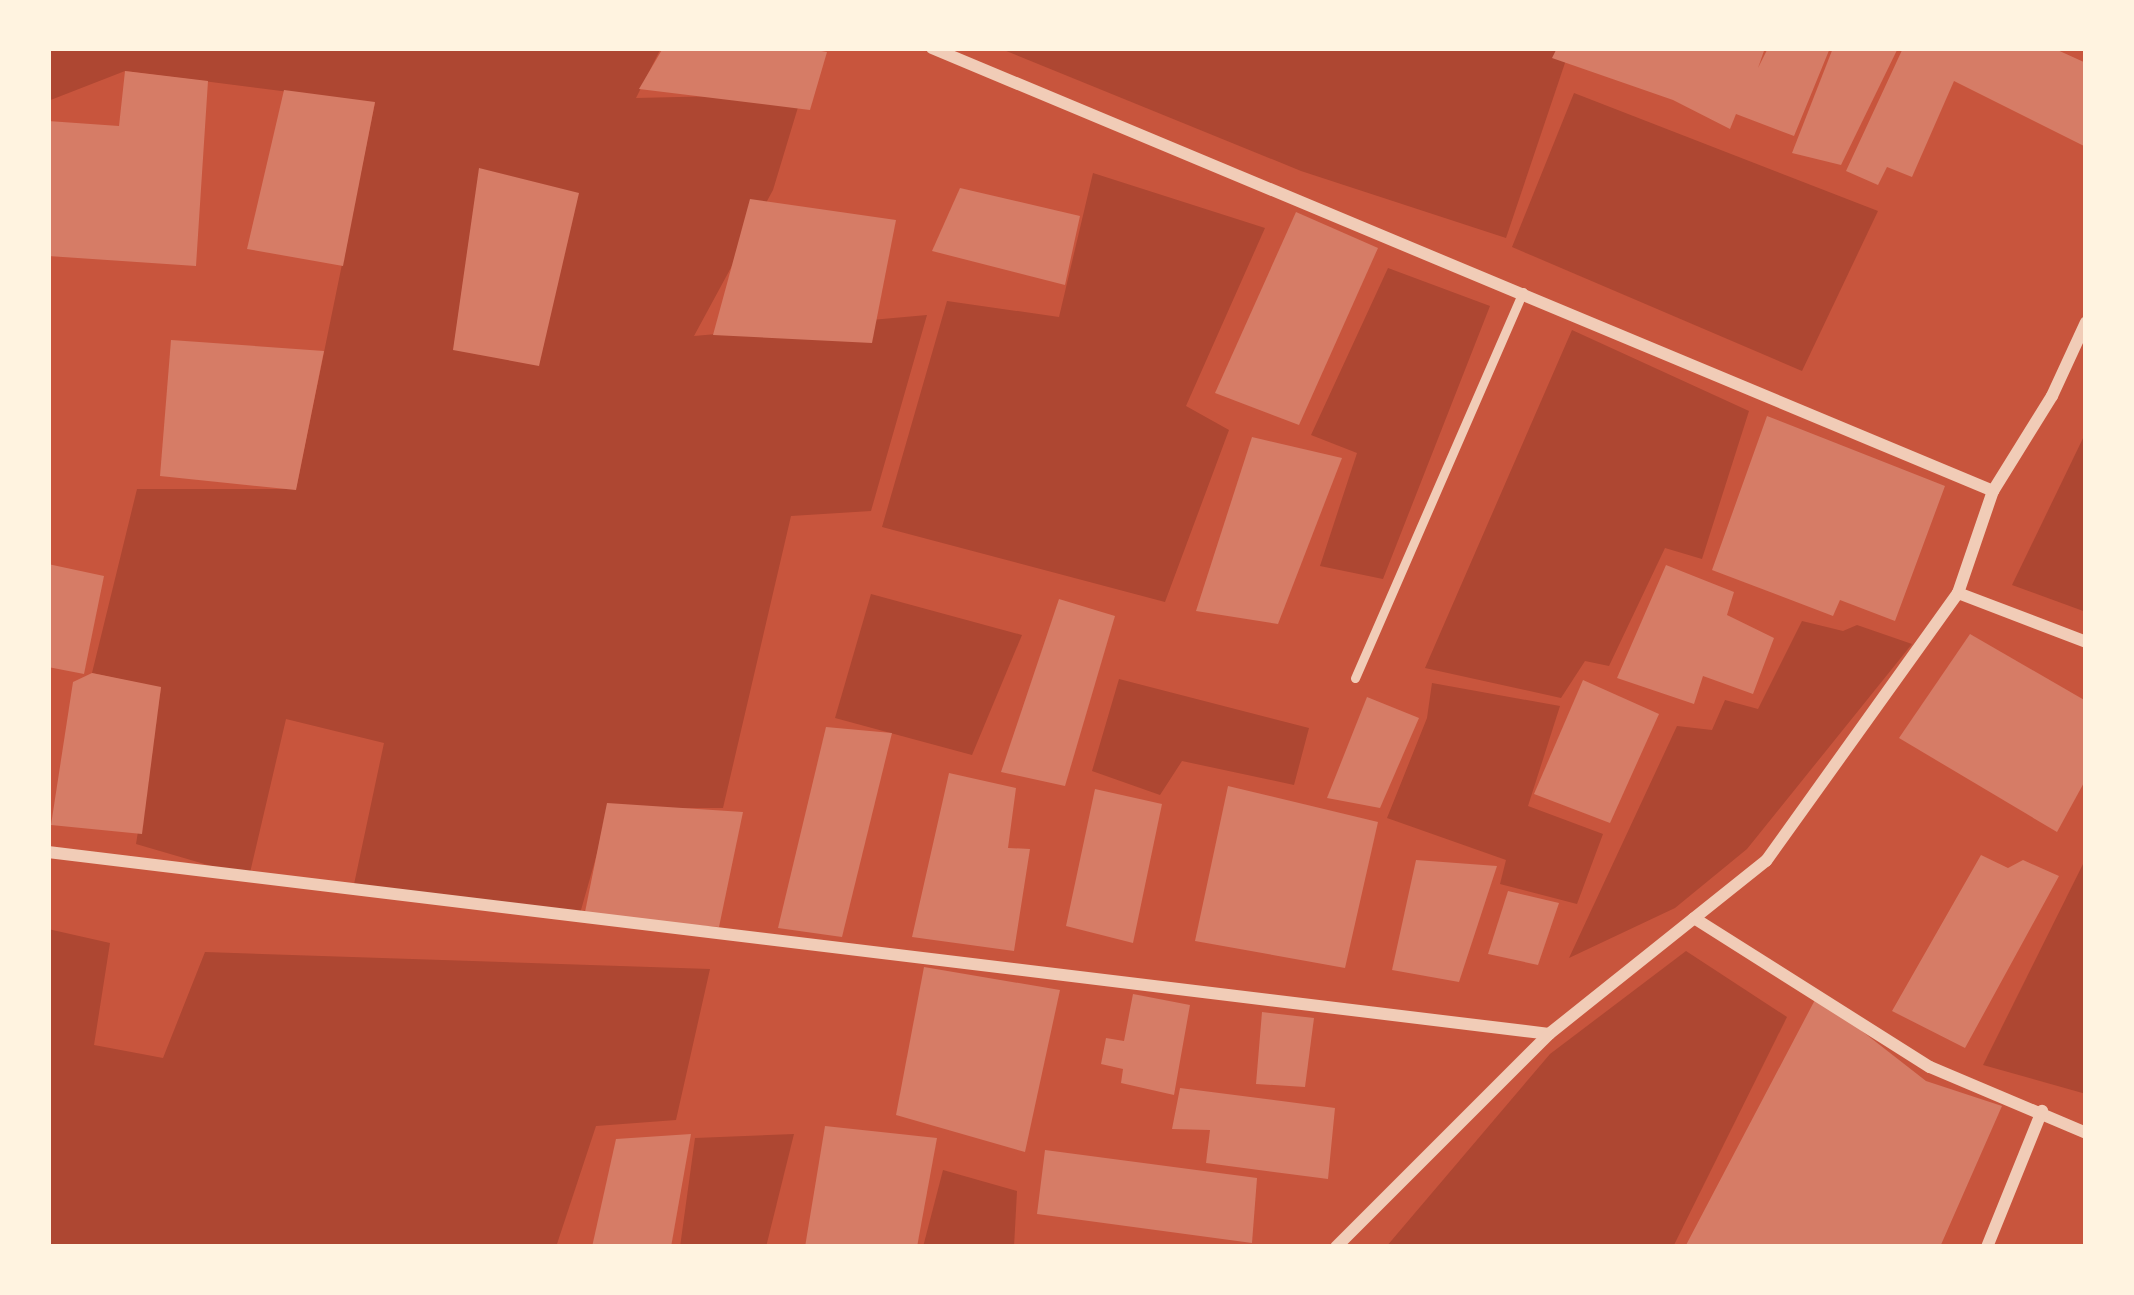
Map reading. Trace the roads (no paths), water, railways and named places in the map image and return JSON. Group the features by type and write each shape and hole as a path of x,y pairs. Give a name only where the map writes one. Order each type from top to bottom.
{"street":[{"path":"932,48 1993,491"},
{"path":"1336,1247 1549,1034 1766,861 1958,593 1993,491 2052,396 2086,322"},
{"path":"1958,593 2086,642"},
{"path":"48,852 1549,1034"},
{"path":"1694,917 1930,1067 2086,1133"},
{"path":"1987,1247 2042,1111"}],"lane":[{"path":"1355,677 1523,292"}]}
